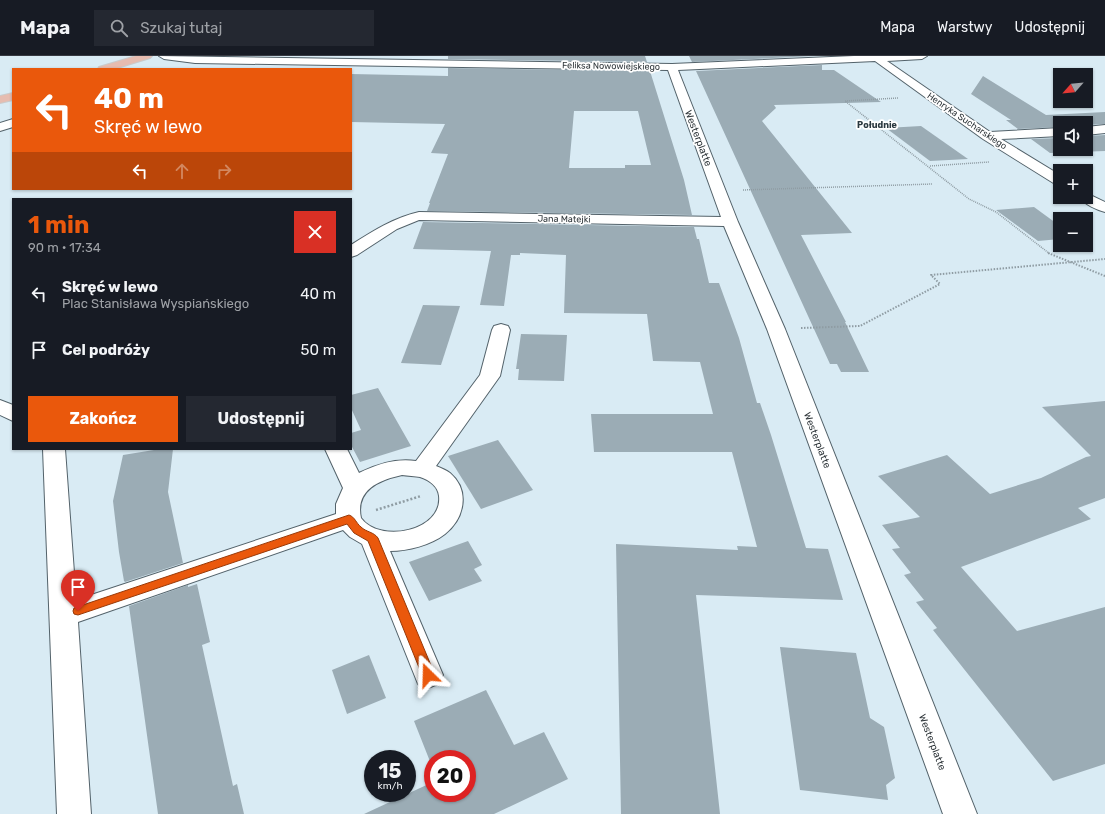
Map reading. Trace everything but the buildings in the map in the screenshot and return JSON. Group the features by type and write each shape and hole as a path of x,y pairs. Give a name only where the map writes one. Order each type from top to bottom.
{"main road":[{"path":"106,68 147,56"},
{"path":"0,100 12,96"}],"street":[{"name":"Feliksa Nowowiejskiego","path":"164,56 195,60 296,65 428,59 672,67 871,57 922,56"},
{"name":"Henryka Sucharskiego","path":"871,57 987,136 1053,177"},
{"name":"Westerplatte","path":"672,67 730,222 776,329 960,814"},
{"path":"0,127 12,123"},
{"path":"1093,130 1105,130"},
{"path":"987,136 1053,132"},
{"path":"1093,200 1105,208"},
{"name":"Jana Matejki","path":"352,251 398,223 409,218 419,216 730,222"},
{"path":"422,469 490,376 501,330"},
{"path":"0,406 12,413"},
{"path":"54,450 74,814"},
{"path":"337,450 356,488"},
{"path":"402,467 422,469 439,476 450,486 453,500 451,508 442,522 426,534 405,540 393,541 372,538 358,530 349,519 347,507 356,488 371,476 381,472 402,467"},
{"path":"63,616 349,519"},
{"path":"372,538 428,675"}],"path":[{"path":"904,98 845,101 969,199 996,212 1049,254 1105,276"},
{"path":"929,166 990,162"},
{"path":"719,190 790,190 932,184"},
{"path":"776,329 860,326 940,284 931,275 1105,259"},
{"path":"349,519 450,486"}],"district":[{"name":"Południe","path":"877,125"}],"route":[{"path":"78,611 349,519 364,535 372,538 428,675"}]}
